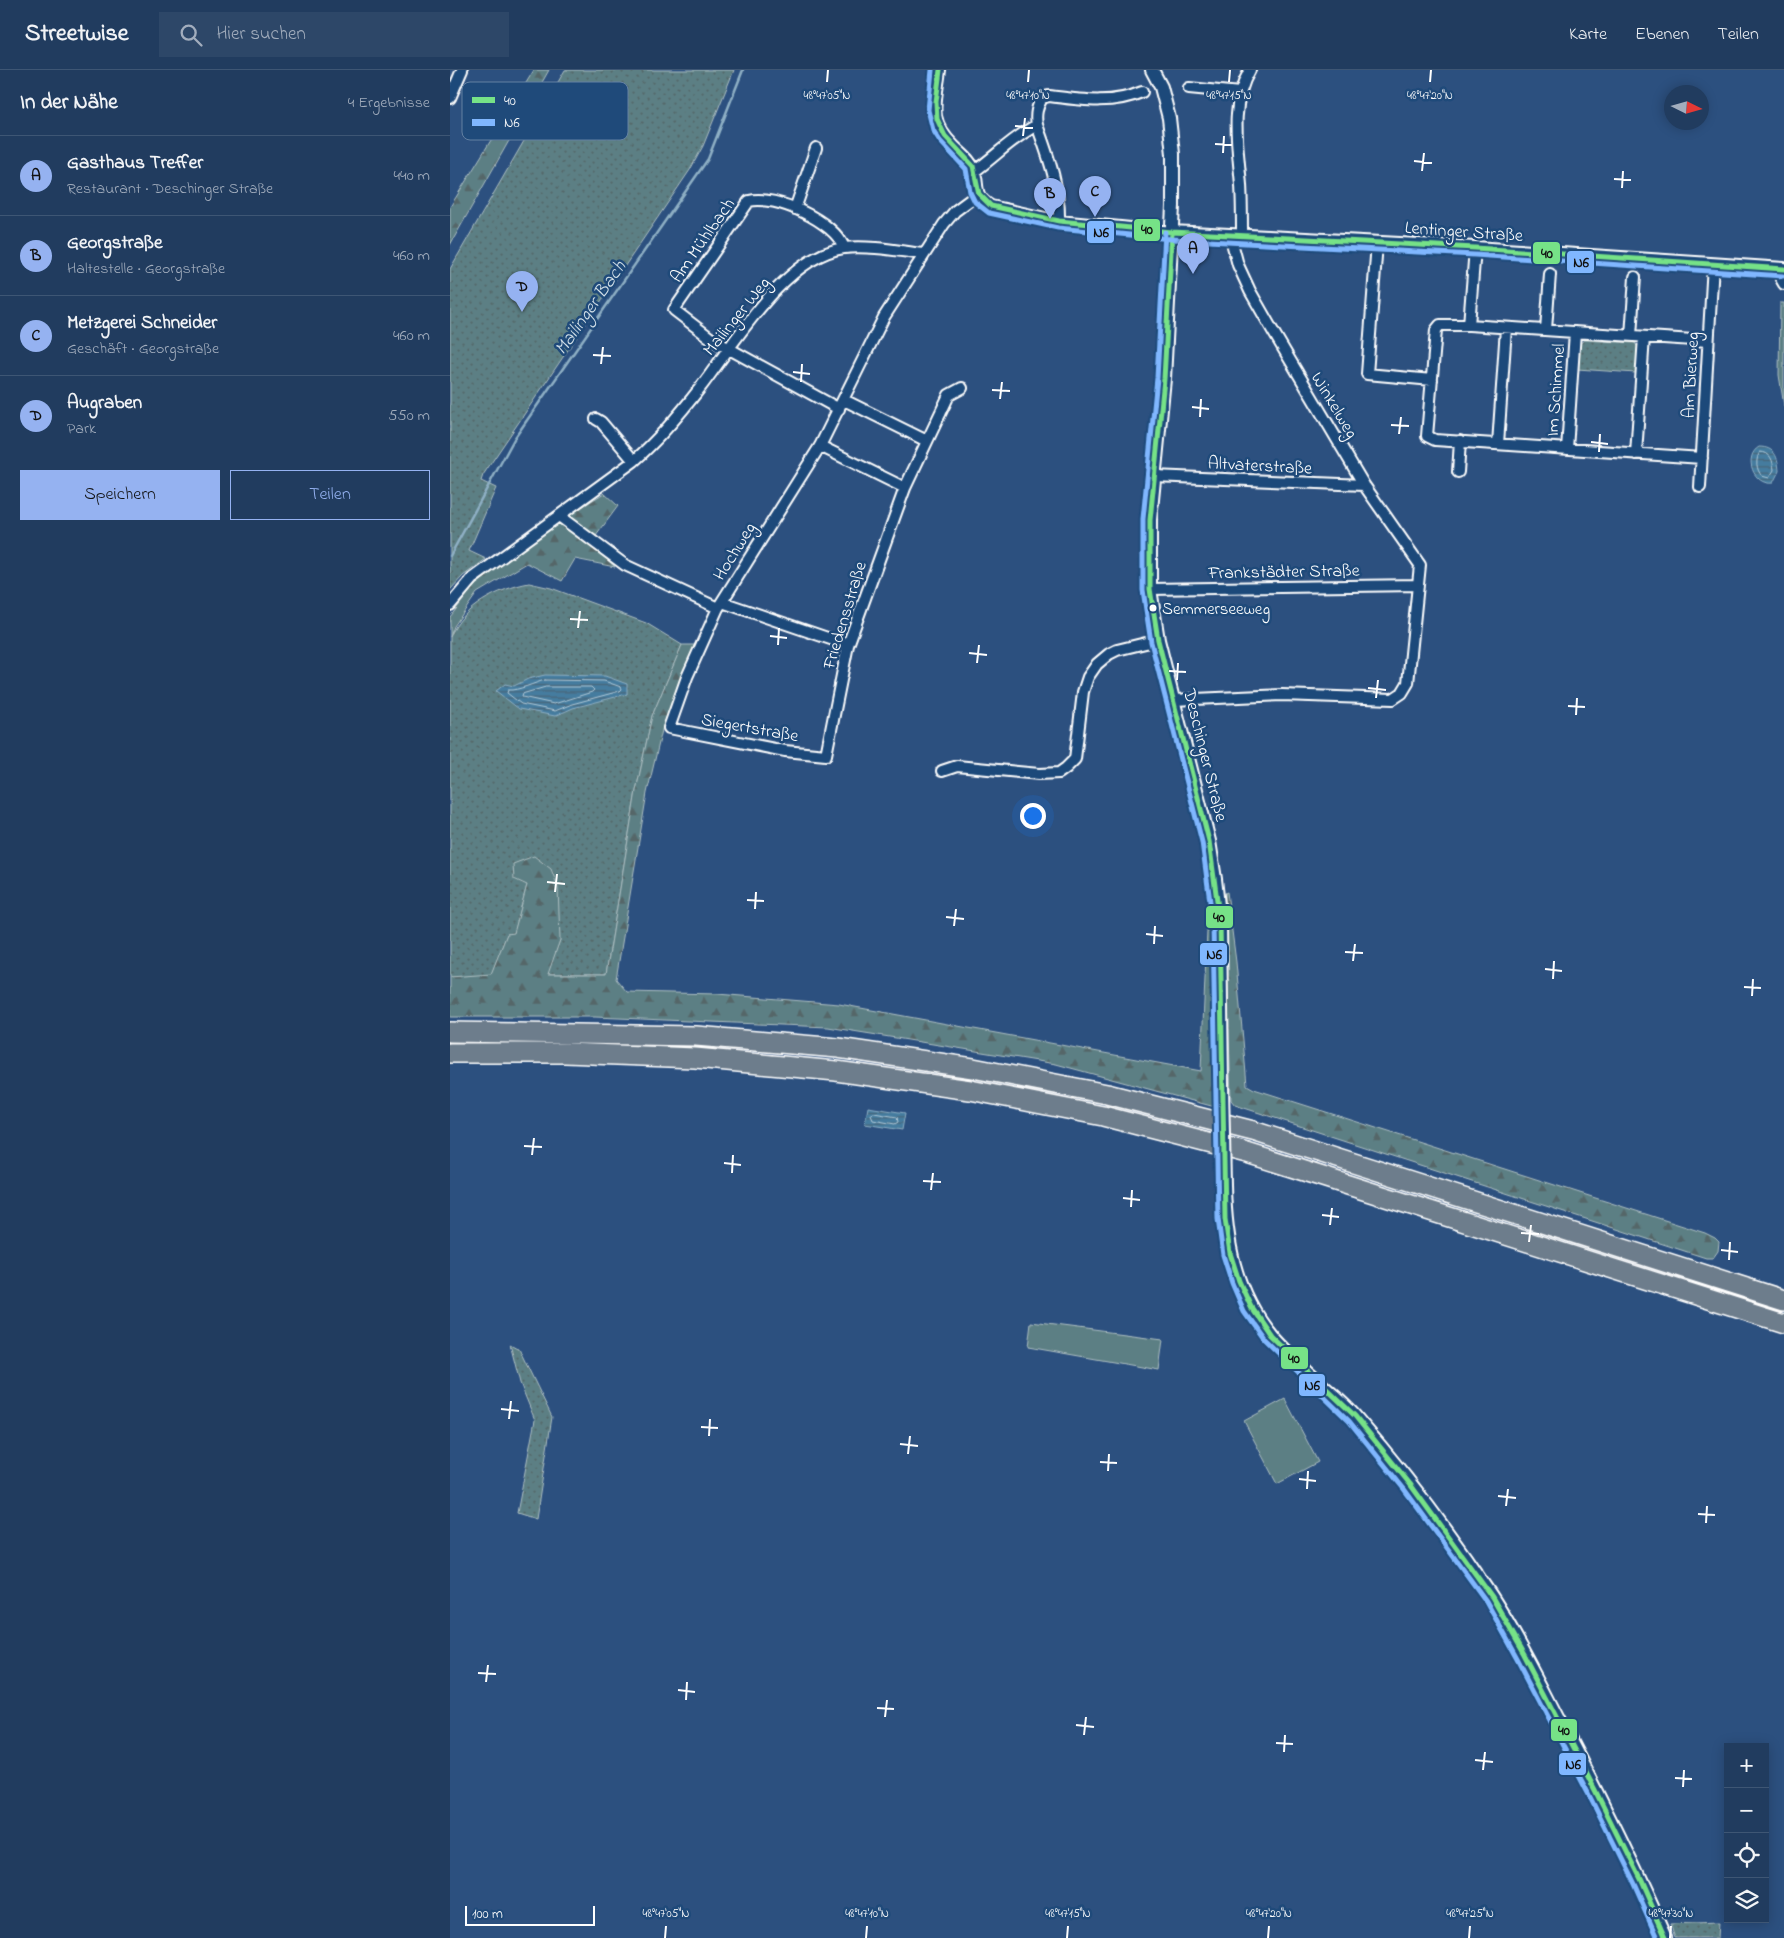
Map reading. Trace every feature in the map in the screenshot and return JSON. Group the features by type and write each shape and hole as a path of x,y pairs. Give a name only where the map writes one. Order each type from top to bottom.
{"highway":[{"path":"450,1032 696,1036 838,1048 973,1068 1107,1094 1253,1131 1784,1300"},
{"path":"450,1053 566,1053 695,1058 836,1071 970,1090 1103,1116 1247,1152 1784,1323"}],"street":[{"path":"450,98 462,70"},
{"path":"940,70 935,115 936,124 942,134 971,162 975,170 978,194 983,202 991,206 1059,221 1172,232"},
{"name":"Deschinger Straße","path":"1152,70 1161,87 1169,118 1173,154 1172,232 1164,379 1150,520 1150,589 1158,640 1209,841 1215,879 1220,923 1225,1219 1230,1253 1239,1281 1251,1307 1270,1335 1355,1416 1388,1455 1492,1597 1526,1655 1591,1782 1640,1881 1665,1938"},
{"name":"Winkelweg","path":"1250,70 1240,92 1236,126 1241,187 1236,236 1238,265 1250,291 1364,486 1420,565 1418,585"},
{"path":"1189,88 1240,92"},
{"path":"1059,221 1056,186 1051,163 1036,118 1037,106 1042,98 1049,96 1092,101 1123,100 1142,92"},
{"path":"975,170 990,160 1008,142 1037,125"},
{"path":"795,208 816,148"},
{"name":"Hochweg","path":"668,728 687,677 720,605 820,446 884,317 924,254 950,218 978,194"},
{"name":"Am Mühlbach","path":"730,348 713,340 674,310 749,201 757,199 795,208 825,224 842,240 844,248"},
{"name":"Lentinger Straße","path":"1172,232 1475,248 1782,269"},
{"path":"1377,243 1367,374 1432,380"},
{"name":"Mailinger Weg","path":"450,605 472,579 634,461 654,443 679,415 760,308 786,279 815,258 844,248 881,249 924,254"},
{"path":"1469,325 1475,248"},
{"name":"Am Bierweg","path":"1700,487 1713,264"},
{"path":"1782,269 1780,277 1784,284"},
{"path":"1546,330 1550,274"},
{"path":"1631,336 1635,277"},
{"path":"1702,458 1435,440 1427,436 1436,330 1440,325 1469,325 1708,341"},
{"path":"1498,444 1506,328"},
{"name":"Im Schimmel","path":"1567,449 1574,332"},
{"path":"1636,454 1644,337"},
{"path":"730,348 842,404 928,441"},
{"name":"Friedensstraße","path":"826,755 848,645 905,488 949,395 962,388"},
{"path":"596,419 601,422 634,461"},
{"path":"1458,472 1460,442"},
{"path":"820,446 905,488"},
{"name":"Altvaterstraße","path":"1154,476 1364,486"},
{"path":"560,516 625,565 720,605 848,645"},
{"path":"1173,700 1282,695 1393,700 1402,693 1408,683 1418,585"},
{"name":"Frankstädter Straße","path":"1150,589 1418,585"},
{"path":"942,771 958,766 1051,774 1059,773 1075,759 1083,692 1088,677 1097,664 1108,654 1117,650 1158,640"},
{"name":"Siegertstraße","path":"668,728 785,751 826,755"}],"green space":[{"path":"534,70 549,70 542,82 527,82"},
{"path":"565,70 734,70 703,146 690,170 483,475 481,481 496,488 469,551 486,559 463,576 450,590 450,269 525,140 628,140 628,82 558,82"},
{"path":"491,140 509,140 450,245 450,207"},
{"path":"1780,303 1784,303 1784,406 1779,375"},
{"path":"1584,340 1635,343 1639,349 1636,373 1577,369 1579,344"},
{"path":"604,493 618,506 590,544 615,567 575,559 562,581 527,563 477,593 454,626 450,637 450,617 474,586 555,524"},
{"path":"529,583 551,588 646,623 682,645 652,716 636,791 606,974 547,974 560,940 527,885 514,934 507,934 491,975 450,977 450,637 463,616 483,601 505,590"},
{"path":"682,645 695,645 663,726 647,793 616,979 627,992 717,994 839,1004 1201,1071 1209,885 1215,1107 1056,1064 828,1027 595,1017 450,1017 450,977 491,974 507,934 514,933 527,885 514,879 513,864 534,856 551,869 558,887 560,940 548,974 606,974 636,791 652,716"},
{"path":"1227,892 1236,962 1247,1085 1254,1089 1705,1233 1719,1242 1718,1251 1713,1258 1706,1258 1235,1105 1231,1100 1225,893"},
{"path":"1031,1322 1163,1339 1159,1370 1028,1347"},
{"path":"510,1344 519,1349 552,1417 536,1519 517,1513 535,1420 520,1383"},
{"path":"1285,1399 1318,1462 1277,1484 1244,1421"},
{"path":"1719,1922 1718,1938 1675,1938 1670,1924"}],"water":[{"path":"1759,447 1772,451 1778,461 1779,471 1773,483 1766,483 1760,480 1753,470 1752,457 1754,451"},
{"path":"545,675 605,676 627,684 627,694 573,708 555,716 519,709 496,691 505,684 514,686 528,679"},
{"path":"868,1107 905,1113 902,1130 865,1124"}],"waterway":[{"name":"Mailinger Bach","path":"450,556 514,439 708,159 743,70"}],"transit line":[{"name":"N6","path":"932,70 928,110 933,130 940,141 966,169 970,192 975,202 989,213 1058,228 1171,239 1475,255 1783,276"},
{"name":"40","path":"940,70 936,102 937,119 945,136 973,166 979,194 991,206 1059,221 1172,232 1475,248 1784,269"},
{"name":"N6","path":"1165,232 1157,378 1143,519 1143,590 1151,642 1202,842 1213,924 1218,1219 1223,1255 1244,1311 1264,1339 1349,1421 1404,1489 1486,1601 1588,1793 1633,1884 1657,1938"},
{"name":"40","path":"1172,232 1164,379 1150,520 1150,589 1158,640 1209,841 1220,923 1225,1219 1230,1253 1239,1281 1251,1307 1270,1335 1355,1416 1410,1484 1492,1597 1525,1655 1595,1790 1640,1881 1665,1938"}],"place":[{"name":"Metzgerei Schneider","path":"1095,217"},
{"name":"Georgstraße","path":"1050,219"},
{"name":"Gasthaus Treffer","path":"1193,274"},
{"name":"Augraben","path":"522,312"},
{"name":"Semmerseeweg","path":"1153,608"}]}
